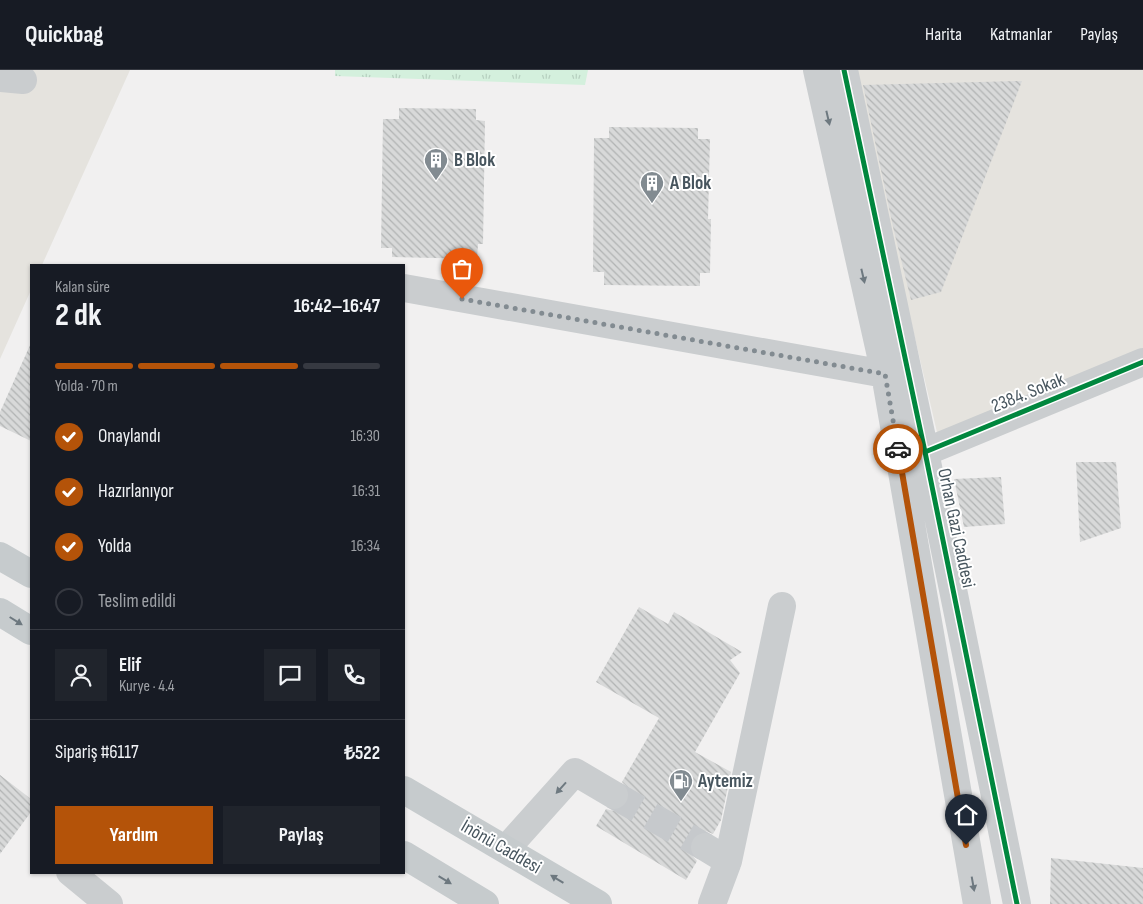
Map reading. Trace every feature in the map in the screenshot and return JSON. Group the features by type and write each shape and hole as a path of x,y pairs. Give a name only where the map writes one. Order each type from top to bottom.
{"main road":[{"path":"0,556 30,573"},
{"path":"0,612 30,630"},
{"name":"İnönü Caddesi","path":"405,791 598,904"},
{"path":"405,856 485,904"}],"street":[{"path":"817,70 885,374 976,904"},
{"name":"Orhan Gazi Caddesi","path":"844,70 925,452 1017,904"},
{"path":"405,288 885,374"},
{"name":"2384. Sokak","path":"925,452 1143,362"},
{"path":"712,904 716,854 782,606"},
{"path":"506,849 575,772 614,795"},
{"path":"72,874 109,904"}],"shaded area":[{"path":"0,70 130,70 42,264 30,264 30,292 0,359"},
{"path":"845,70 1143,70 1143,352 940,445 911,321"}],"green space":[{"path":"335,70 588,70 585,85 335,76"}],"building":[{"path":"1022,81 941,292 911,300 893,227 863,85"},
{"name":"B Blok","path":"399,108 476,109 476,120 485,121 483,244 478,244 477,259 392,257 392,248 381,248 383,119 399,119"},
{"name":"A Blok","path":"609,127 698,128 698,139 710,139 708,219 711,219 710,273 700,273 700,286 604,285 604,272 593,272 594,138 609,138"},
{"path":"30,345 30,441 0,426 0,412"},
{"path":"1076,462 1116,462 1121,528 1080,542"},
{"path":"1001,477 1005,524 964,527 954,479"},
{"path":"639,607 668,624 674,612 742,652 730,660 740,673 695,752 731,772 721,820 713,834 706,831 698,833 691,839 689,846 691,854 697,861 686,880 596,826 606,809 614,811 621,809 627,803 630,795 627,787 622,782 659,718 596,682"},
{"path":"0,775 30,798 30,813 0,854"},
{"path":"1051,858 1143,868 1143,904 1050,904"}],"tunnel":[{"path":"614,795 705,847"}],"cycle path":[{"path":"844,70 925,452 1017,904"},
{"path":"925,452 1143,362"}],"way so far":[{"path":"462,299 885,374 898,449"}],"place":[{"name":"B Blok","path":"436,181"},
{"name":"A Blok","path":"652,204"},
{"name":"Aytemiz","path":"681,802"}],"route":[{"path":"898,449 966,845"}]}
